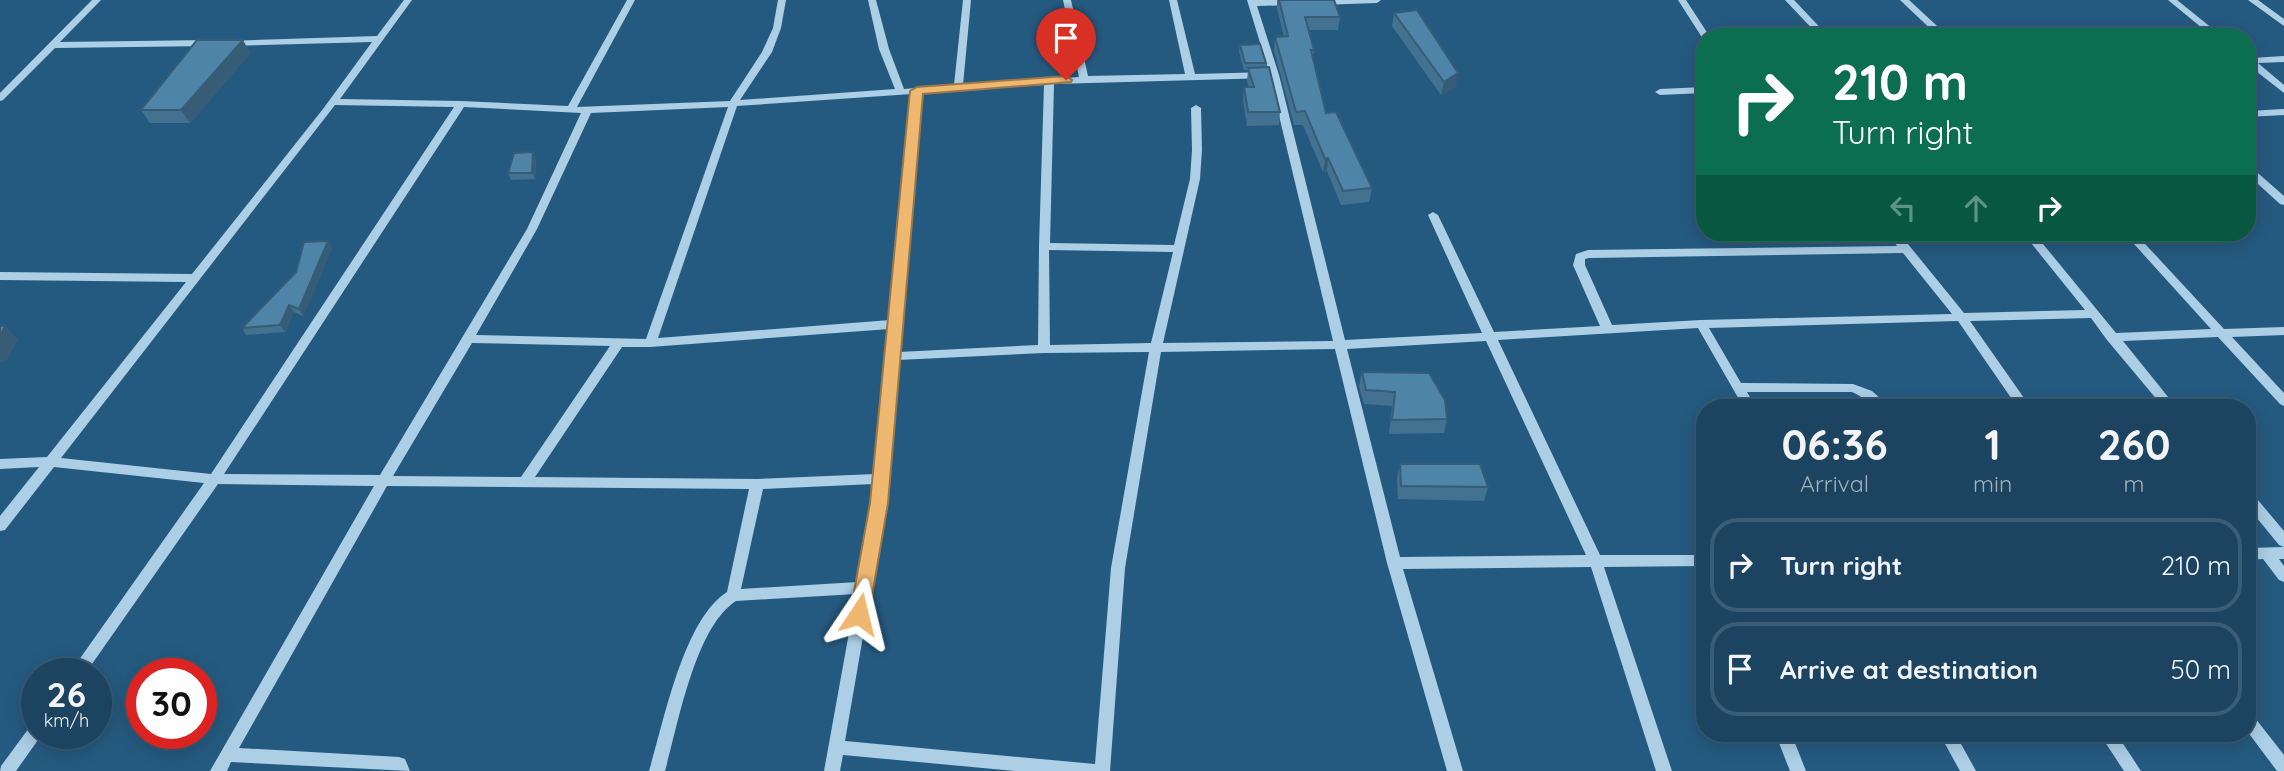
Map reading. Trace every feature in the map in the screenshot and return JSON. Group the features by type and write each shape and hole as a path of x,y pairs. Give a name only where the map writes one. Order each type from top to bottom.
{"street":[{"path":"0,98 97,0"},
{"path":"0,526 332,102 408,0"},
{"path":"571,109 631,0"},
{"path":"650,343 734,102 767,52 777,28 782,0"},
{"path":"872,0 884,49 901,92"},
{"path":"958,88 967,0"},
{"path":"1067,0 1084,79"},
{"path":"1172,0 1191,78"},
{"path":"1377,0 1251,2 1274,75 1338,345 1394,563 1455,771"},
{"path":"1682,0 1700,28"},
{"path":"1789,0 1816,28"},
{"path":"1905,0 1935,28"},
{"path":"2172,0 2208,28"},
{"path":"2252,0 2284,23"},
{"path":"52,45 379,39"},
{"path":"2256,60 2284,59"},
{"path":"2256,67 2284,90"},
{"path":"332,102 587,110 1084,79 1274,75"},
{"path":"1044,349 1049,81"},
{"path":"1660,92 1696,90"},
{"path":"832,771 881,479 917,91"},
{"path":"87,658 214,479 461,104"},
{"path":"1102,771 1118,568 1156,348 1195,179 1196,108"},
{"path":"218,771 384,480 532,229 587,110"},
{"path":"2256,114 2284,112"},
{"path":"2256,177 2284,202"},
{"path":"1433,215 1596,562 1664,771"},
{"path":"1900,242 1960,316 2019,399"},
{"path":"2036,242 2163,399"},
{"path":"2137,242 2284,401"},
{"path":"1044,246 1178,249"},
{"path":"1607,328 1579,265 1580,257 1588,254 1906,249"},
{"path":"0,276 194,278"},
{"path":"893,356 1044,349 1338,345 1702,324 2096,314"},
{"path":"468,339 650,343 896,324"},
{"path":"1702,324 1744,399"},
{"path":"2111,337 2284,331"},
{"path":"525,481 618,344"},
{"path":"1736,387 1853,388 1874,399"},
{"path":"0,464 51,462 214,479 757,484 881,479"},
{"path":"733,595 757,484"},
{"path":"2256,508 2284,541"},
{"path":"2256,554 2284,553"},
{"path":"2267,554 2284,576"},
{"path":"1394,563 1696,560"},
{"path":"657,771 692,658 705,624 718,605 733,595 864,588"},
{"path":"2256,731 2284,768"},
{"path":"1787,742 1798,771"},
{"path":"1952,742 1968,771"},
{"path":"2113,742 2133,771"},
{"path":"836,747 1094,771"},
{"path":"7,771 23,749"},
{"path":"227,755 391,762 399,764 402,771"}],"building":[{"path":"1279,0 1334,0 1340,17 1305,17 1314,50 1311,50 1326,113 1336,112 1372,188 1343,191 1328,158 1325,159 1305,111 1296,112 1275,37 1288,36"},
{"path":"1417,10 1458,73 1444,82 1394,13"},
{"path":"197,40 243,40 181,110 141,110"},
{"path":"1260,44 1266,63 1245,63 1240,45"},
{"path":"1269,67 1280,112 1248,112 1244,87 1254,87 1248,68"},
{"path":"533,152 532,173 508,173 514,153"},
{"path":"328,241 299,309 289,305 280,325 242,328 296,272 304,242"},
{"path":"1362,372 1429,373 1445,400 1447,419 1392,420 1395,392 1366,390"},
{"path":"1400,464 1480,464 1488,487 1401,486"}],"route":[{"path":"859,614 879,503 917,91 1066,80"}]}
